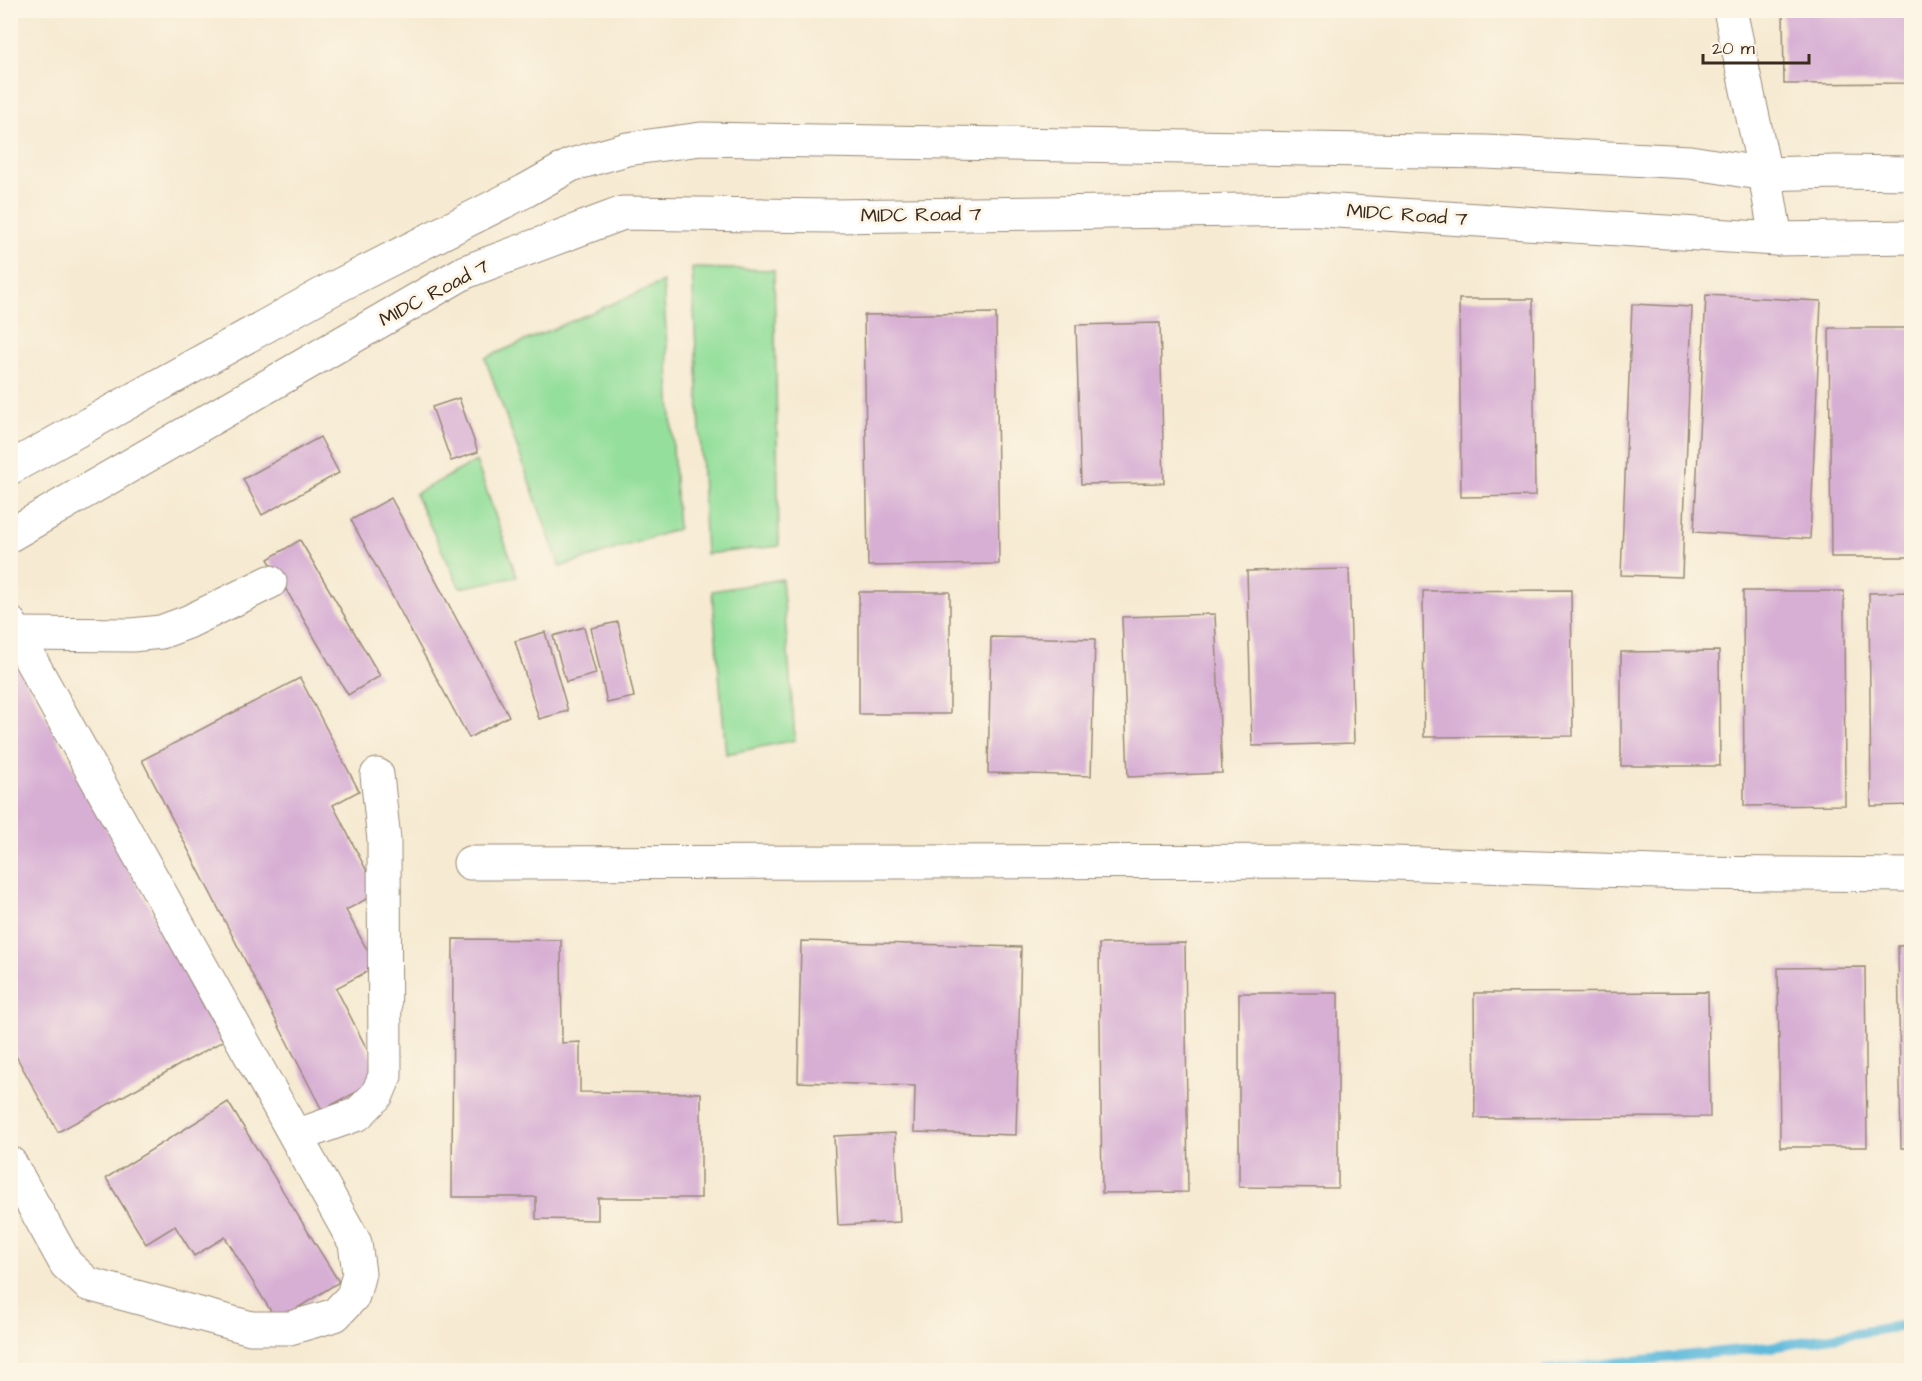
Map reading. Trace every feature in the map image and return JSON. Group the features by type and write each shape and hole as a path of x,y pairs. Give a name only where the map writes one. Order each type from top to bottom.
{"street":[{"path":"1731,10 1776,239"},
{"path":"10,468 332,289 525,191 571,165 627,149 701,139 1486,152 1690,162 1765,174 1911,173"},
{"name":"MIDC Road 7","path":"10,535 465,272 623,213 832,216 1306,209 1776,239 1911,237"},
{"path":"14,628 132,635 161,632 188,622 270,582"},
{"path":"10,1163 66,1264 88,1284 251,1328 290,1328 334,1316 353,1296 359,1273 355,1243 14,628"},
{"path":"296,1136 358,1114 377,1095 385,1076 384,840 377,775"},
{"path":"470,863 1334,861 1687,873 1911,875"}],"green space":[{"path":"692,268 774,270 779,546 706,554"},
{"path":"663,282 678,529 560,567 485,358"},
{"path":"476,461 517,577 460,588 415,494"},
{"path":"782,579 795,740 726,754 712,591"}],"building":[{"path":"1783,10 1912,10 1912,83 1784,84"},
{"path":"1706,295 1821,301 1810,539 1694,532"},
{"path":"1459,299 1533,299 1535,496 1461,497"},
{"path":"1632,304 1692,307 1682,577 1621,575"},
{"path":"996,313 999,564 868,566 864,315"},
{"path":"1160,323 1164,483 1081,484 1076,325"},
{"path":"1829,328 1912,328 1912,557 1831,557"},
{"path":"459,398 478,452 451,461 432,407"},
{"path":"320,437 339,473 262,515 243,479"},
{"path":"391,498 509,716 469,738 351,520"},
{"path":"300,540 380,676 348,695 268,559"},
{"path":"1349,569 1354,743 1252,746 1247,571"},
{"path":"1571,590 1573,736 1424,737 1423,591"},
{"path":"1743,591 1844,591 1845,805 1744,806"},
{"path":"859,592 950,592 950,714 859,714"},
{"path":"1912,592 1912,805 1871,806 1869,593"},
{"path":"1215,614 1222,773 1128,777 1122,617"},
{"path":"618,622 634,697 607,703 591,628"},
{"path":"584,627 596,674 566,682 553,636"},
{"path":"545,632 568,711 539,719 515,641"},
{"path":"991,637 1095,639 1091,776 988,773"},
{"path":"1719,651 1720,766 1621,766 1621,652"},
{"path":"12,656 223,1041 58,1132 10,1045 10,657"},
{"path":"300,678 359,791 333,805 378,893 346,910 376,967 336,988 382,1079 322,1110 142,760"},
{"path":"453,939 561,940 562,1043 580,1042 580,1092 701,1093 701,1198 598,1198 598,1220 536,1219 536,1197 452,1197"},
{"path":"801,941 1021,947 1016,1135 914,1132 915,1086 798,1082"},
{"path":"1185,943 1188,1192 1102,1193 1099,944"},
{"path":"1912,945 1912,1148 1901,1148 1898,946"},
{"path":"1865,967 1867,1147 1780,1147 1778,968"},
{"path":"1708,992 1710,1117 1475,1118 1474,993"},
{"path":"1239,993 1338,993 1338,1188 1239,1187"},
{"path":"228,1102 339,1282 277,1321 225,1237 194,1256 175,1226 146,1244 106,1178"},
{"path":"895,1133 900,1222 838,1225 834,1136"}],"waterway":[{"path":"1547,1370 1770,1347 1912,1324"}]}
